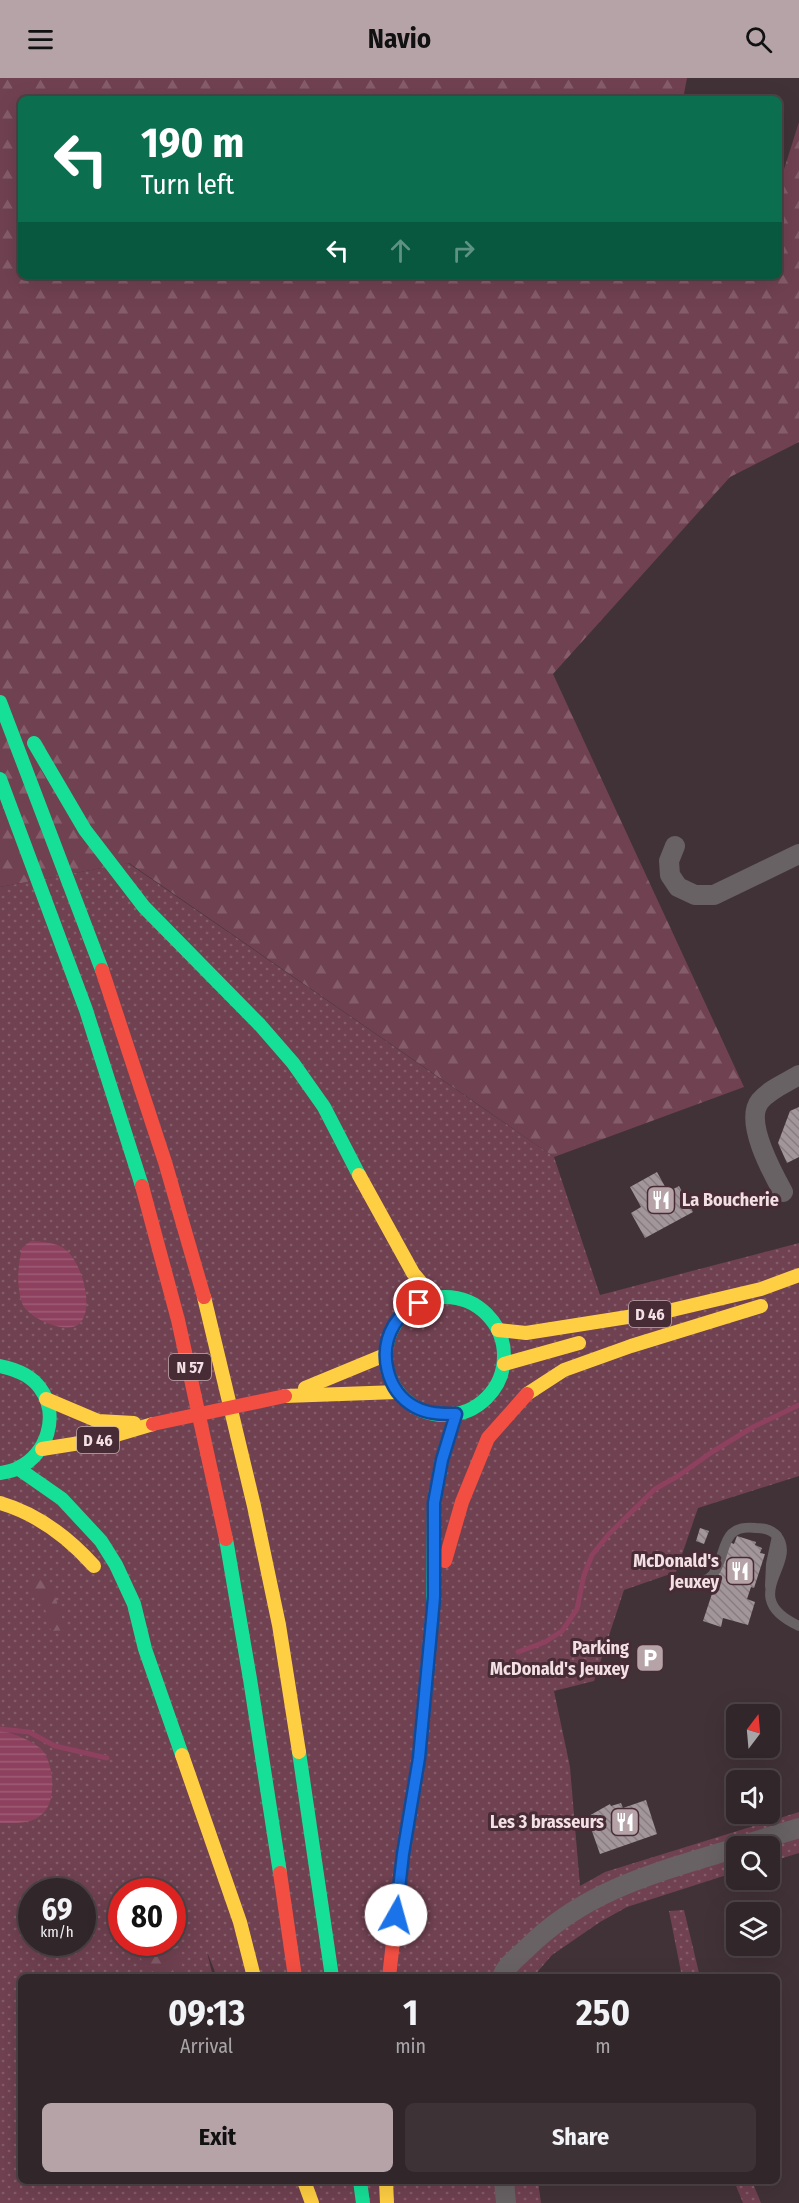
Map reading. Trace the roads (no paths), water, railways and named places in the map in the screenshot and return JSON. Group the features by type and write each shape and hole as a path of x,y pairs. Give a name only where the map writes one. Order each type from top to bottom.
{"main road":[{"path":"0,691 85,830 115,870 144,907 260,1024 324,1107 402,1255 413,1273 434,1298"},
{"name":"N 57","path":"0,702 91,938 128,1045 210,1316 279,1625 332,1974"},
{"name":"N 57","path":"0,779 77,982 142,1182 193,1380 225,1534 267,1777 295,1974"},
{"name":"D 46","path":"498,1330 526,1333 672,1310 761,1289 799,1275"},
{"path":"434,1298 455,1298 474,1305 490,1318 498,1330 504,1350 504,1364 498,1382 488,1397 473,1408 456,1414 434,1414 414,1407 398,1392 389,1374 385,1355 388,1339 395,1324 405,1312 419,1303 434,1298"},
{"name":"D 46","path":"434,1597 462,1502 488,1438 523,1397 564,1370 631,1346 766,1304 634,1330"},
{"path":"504,1364 592,1340"},
{"name":"D 46","path":"285,1396 385,1355"},
{"path":"0,1366 28,1376 39,1386 46,1399 50,1416 49,1433 42,1449 32,1461 19,1469 0,1473"},
{"name":"D 46","path":"42,1449 99,1440 153,1424 285,1396 398,1392"},
{"name":"D 46","path":"46,1399 98,1421 153,1424"},
{"path":"389,1974 403,1854 419,1758 434,1597 434,1503 442,1460 456,1414"},
{"path":"19,1469 62,1499 101,1541 116,1565 134,1604 145,1649 240,1922 253,1974"},
{"path":"0,1503 38,1519 65,1535 102,1574"},
{"path":"113,1591 124,1607 145,1649"},
{"path":"305,2184 312,2203"},
{"path":"360,2184 363,2203"},
{"path":"386,2184 387,2203"}],"street":[{"path":"675,846 669,861 670,875 678,887 695,895 714,895 799,854"},
{"path":"783,1192 770,1169 756,1128 755,1113 759,1102 772,1090 799,1076"},
{"path":"773,1836 799,1828"},
{"path":"503,1974 535,1940 563,1916 606,1891 645,1876 726,1851"},
{"path":"504,2184 506,2203"}],"lane":[{"path":"699,1584 714,1575 727,1539 732,1533 739,1528 768,1530 781,1542 784,1556 770,1590 770,1599 778,1610 799,1626"}],"waterway":[{"path":"518,1652 545,1642 562,1631 577,1609 584,1575 592,1555 609,1534 655,1489 753,1427 799,1405"},
{"path":"0,1729 29,1732 55,1746 107,1758"}],"place":[{"name":"La Boucherie","path":"661,1200"},
{"name":"McDonald's Jeuxey","path":"740,1571"},
{"name":"Parking McDonald's Jeuxey","path":"650,1658"},
{"name":"Les 3 brasseurs","path":"625,1822"}]}
